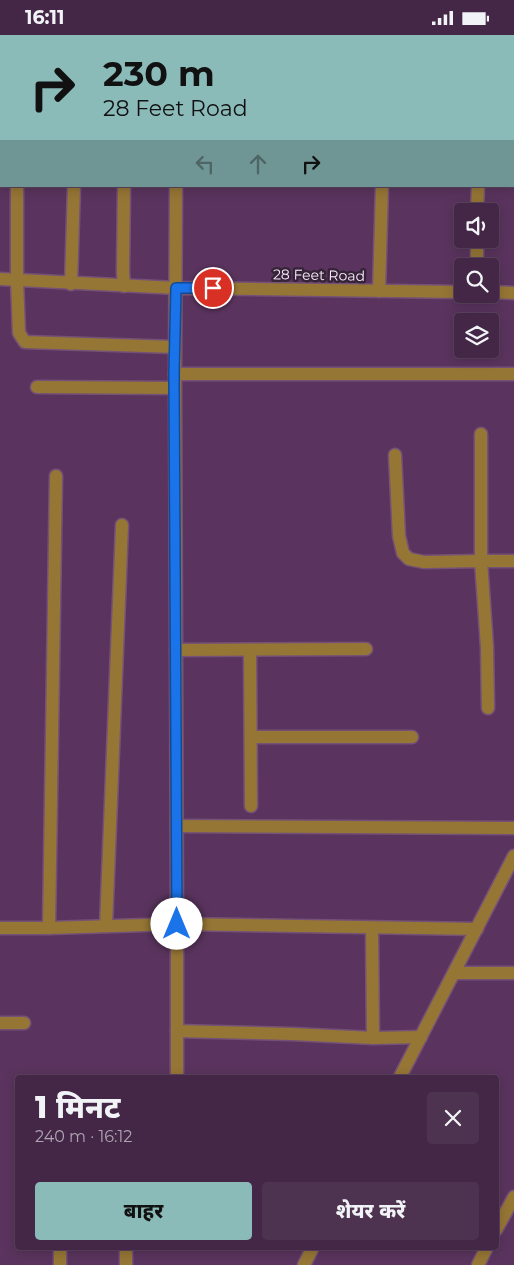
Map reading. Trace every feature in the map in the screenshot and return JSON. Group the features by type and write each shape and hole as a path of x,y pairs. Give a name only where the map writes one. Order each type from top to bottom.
{"street":[{"path":"17,187 19,333 25,342 175,347"},
{"path":"71,283 74,187"},
{"path":"124,187 124,286"},
{"path":"176,187 174,374 177,1075"},
{"path":"379,291 382,187"},
{"path":"477,203 478,187"},
{"name":"28 Feet Road","path":"0,279 176,288 454,292"},
{"path":"499,292 514,293"},
{"path":"174,374 514,374"},
{"path":"37,387 175,388"},
{"path":"481,434 481,561 487,647 488,708"},
{"path":"395,455 399,536 403,553 409,559 424,562 514,561"},
{"path":"49,929 56,476"},
{"path":"106,926 122,525"},
{"path":"176,651 366,649"},
{"path":"250,650 251,806"},
{"path":"251,737 412,737"},
{"path":"177,826 514,828"},
{"path":"401,1075 514,856"},
{"path":"0,928 49,929 177,924 477,929"},
{"path":"372,928 373,1038"},
{"path":"455,973 514,973"},
{"path":"0,1023 24,1023"},
{"path":"177,1031 292,1033 373,1038 421,1037"},
{"path":"499,1224 514,1197"},
{"path":"60,1250 60,1265"},
{"path":"126,1250 126,1265"},
{"path":"304,1265 312,1250"},
{"path":"478,1265 486,1250"}],"route":[{"path":"177,924 174,374 176,288 213,288"}]}
